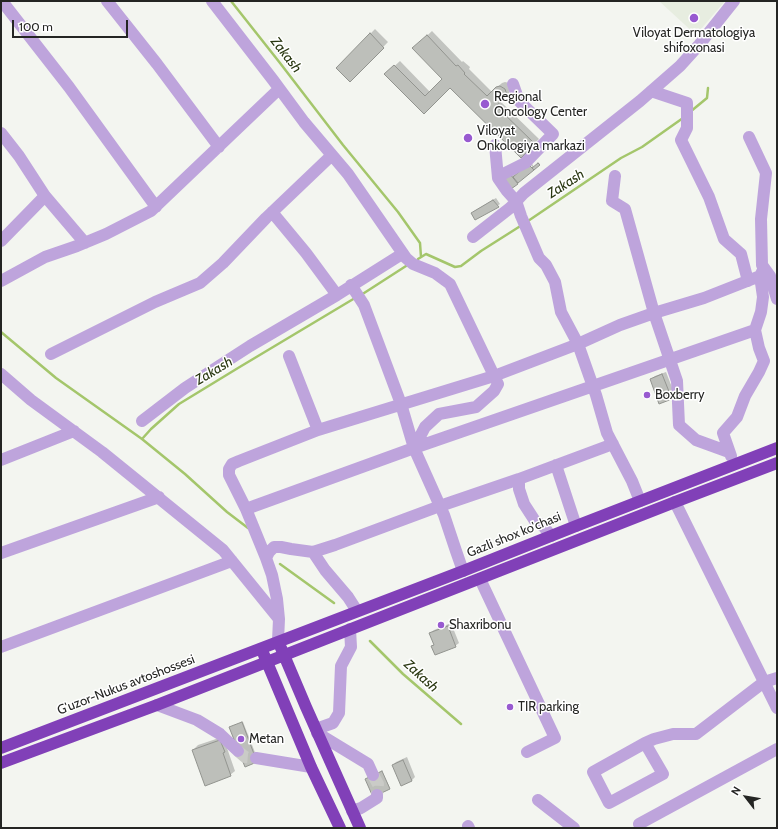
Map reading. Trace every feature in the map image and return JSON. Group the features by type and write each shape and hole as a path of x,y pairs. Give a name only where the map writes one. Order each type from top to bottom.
{"highway":[{"name":"Gazli shox ko'chasi","path":"262,648 777,448"},
{"path":"1,763 157,705 777,463"},
{"path":"278,641 360,828"},
{"path":"262,648 311,767 340,828"},
{"name":"G'uzor-Nukus avtoshossesi","path":"1,748 262,648"}],"street":[{"path":"107,1 157,64 219,147"},
{"path":"212,1 304,122 348,174 402,254 413,264 435,273 450,284 498,384 494,391 476,407 439,414 425,427 414,448"},
{"path":"473,236 510,208 524,193 680,66 734,1"},
{"path":"5,5 69,87 156,206"},
{"path":"498,178 525,163 553,134 519,101 513,84"},
{"path":"1,281 45,257 106,234 151,211 279,89"},
{"path":"650,91 687,103 687,128 681,140 709,197 724,239 740,254 748,281"},
{"path":"1,133 19,156 45,196 85,243"},
{"path":"733,465 723,433 737,417 745,396 764,361 755,330 761,312 763,296 761,219 766,173 749,137"},
{"path":"495,145 498,178 516,201 539,258 546,265 555,282 561,312 578,344 593,386 607,433 640,501"},
{"path":"51,354 155,302 200,283 223,263 272,212 332,155"},
{"path":"615,176 612,200 625,209 654,312 677,381 679,425 696,440 729,452"},
{"path":"1,241 45,196"},
{"path":"272,212 306,253 337,295"},
{"path":"142,422 185,388 250,346 353,287 402,254"},
{"path":"278,641 278,599 272,575 246,509 229,475 229,469 232,464 318,430 494,376 578,344 620,325 654,312 704,298 748,281 762,272"},
{"path":"762,272 770,276 777,299"},
{"path":"353,287 364,305 401,404 414,448 440,506 463,571"},
{"path":"246,509 414,448 755,330"},
{"path":"289,356 318,430"},
{"path":"1,374 31,400 74,430 159,497 223,550 279,618"},
{"path":"1,460 74,430"},
{"path":"266,558 274,547 313,552 335,545 613,444"},
{"path":"556,465 576,526"},
{"path":"519,479 519,489 524,504 535,520 544,527 551,536"},
{"path":"1,553 159,497"},
{"path":"675,502 777,708"},
{"path":"313,552 357,611"},
{"path":"1,647 232,561"},
{"path":"480,579 555,738 527,752"},
{"path":"350,629 351,647 341,666 339,713 333,722 317,731 368,764 373,775"},
{"path":"645,743 664,774 609,803 593,772 645,743 654,739 673,734 696,734 764,682 777,678"},
{"path":"157,705 197,720 220,734 238,750"},
{"path":"639,824 777,749"},
{"path":"256,758 311,767"},
{"path":"352,811 361,808 377,798 377,795"},
{"path":"538,800 574,828"}],"shaded area":[{"name":"Viloyat Dermatologiya shifoxonasi","path":"659,1 725,1 696,35"}],"building":[{"path":"370,33 384,48 350,82 336,68"},
{"path":"427,35 487,96 496,87 500,86 505,89 507,95 496,106 535,144 521,158 450,88 424,114 384,74 394,65 425,96 442,79 412,48"},
{"path":"538,163 540,165 534,170 532,168"},
{"path":"528,164 534,170 518,183 513,177"},
{"path":"510,174 518,184 511,189 503,179"},
{"path":"493,200 499,207 475,220 471,213"},
{"path":"662,374 672,399 659,404 650,379"},
{"path":"448,626 456,647 435,655 431,646 434,645 429,633"},
{"name":"Metan","path":"242,722 257,762 245,767 229,727"},
{"path":"220,740 225,752 223,753 231,776 205,786 192,750"},
{"path":"403,760 412,781 401,786 392,765"},
{"path":"382,771 390,789 373,797 365,779"}],"waterway":[{"name":"Zakash","path":"231,1 343,145 398,212 420,243 421,257"},
{"name":"Zakash","path":"690,112 707,98 708,88"},
{"name":"Zakash","path":"528,221 621,158 642,147 683,118"},
{"name":"Zakash","path":"418,259 426,254 455,267 461,266 481,251 522,225"},
{"name":"Zakash","path":"361,295 406,266"},
{"name":"Zakash","path":"142,439 179,404 355,298"},
{"name":"Zakash","path":"1,332 56,378 142,439 185,474 227,512 248,528"},
{"name":"Zakash","path":"280,564 334,603"},
{"name":"Zakash","path":"370,641 403,674 461,724"}],"tunnel":[{"path":"238,751 245,757 256,758"},
{"path":"373,775 378,784 377,795"}],"place":[{"name":"Viloyat Dermatologiya shifoxonasi","path":"694,18"},
{"name":"Regional Oncology Center","path":"485,104"},
{"name":"Viloyat Onkologiya markazi","path":"468,138"},
{"name":"Boxberry","path":"647,395"},
{"name":"Shaxribonu","path":"441,625"},
{"name":"TIR parking","path":"510,707"},
{"name":"Metan","path":"241,739"}]}
